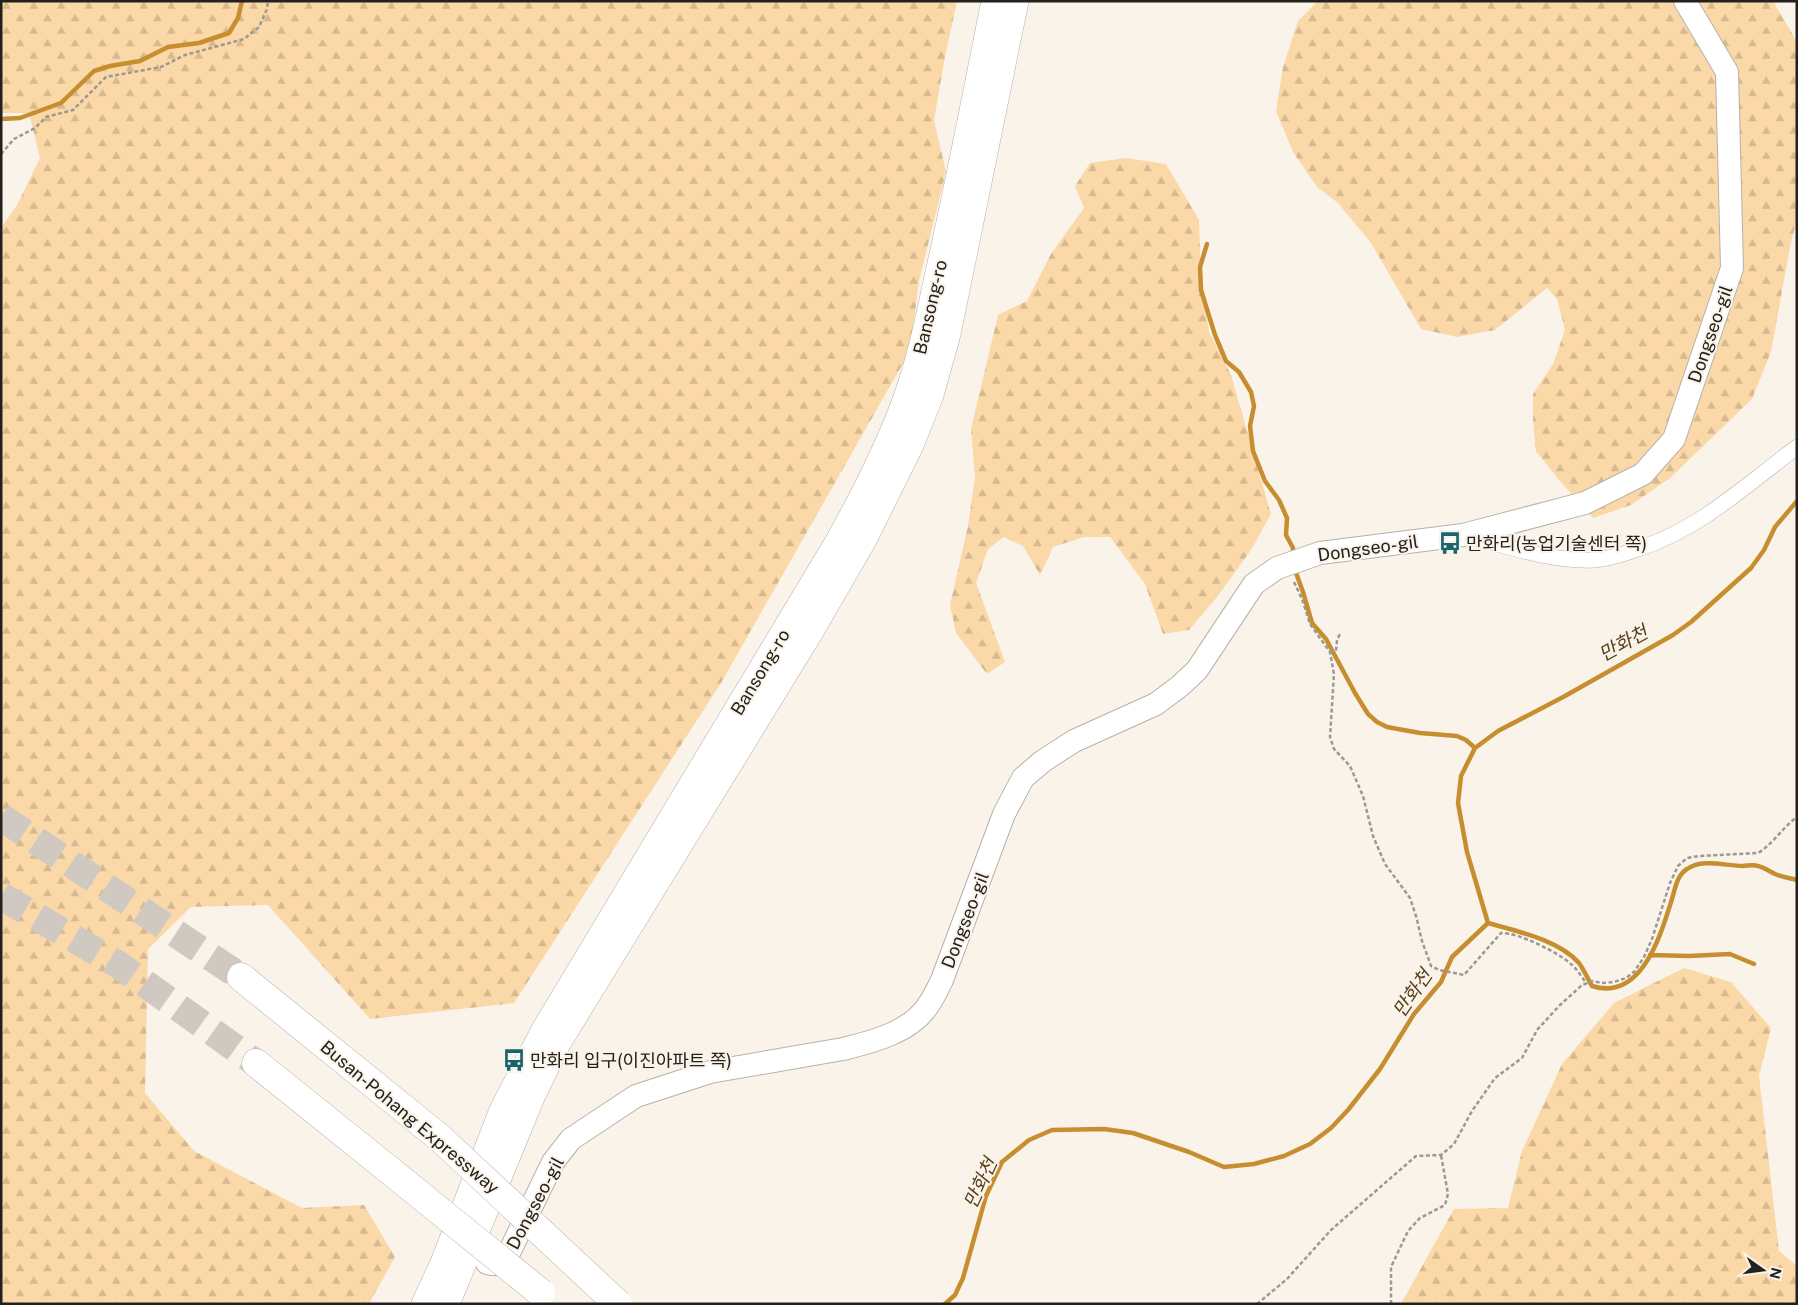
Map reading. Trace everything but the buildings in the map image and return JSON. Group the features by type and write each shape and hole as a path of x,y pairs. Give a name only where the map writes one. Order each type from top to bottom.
{"highway":[{"name":"Busan-Pohang Expressway","path":"241,977 440,1138 618,1304"},
{"path":"256,1064 553,1304"}],"main road":[{"name":"Bansong-ro","path":"447,1304 458,1251 502,1110 545,1028 837,543 886,450 920,354 954,206 994,1"},
{"name":"Bansong-ro","path":"424,1304 458,1251 557,1045 810,632 865,538 911,445 931,395 948,334 1016,1"}],"street":[{"name":"Dongseo-gil","path":"458,1251 494,1265 501,1264 507,1257 553,1162 571,1139 636,1096 710,1072 863,1044 891,1034 916,1019 929,1006 942,980 1004,814 1023,778 1043,761 1074,741 1156,704 1180,686 1197,670 1254,584 1277,568 1320,553 1463,535 1512,523 1585,503 1643,474 1674,439 1732,268 1727,72 1685,1"},
{"name":"Dongseo-gil","path":"1463,535 1550,556 1595,560 1623,554 1654,544 1682,531 1718,509 1797,447"},
{"path":"1512,523 1509,539 1513,547"}],"path":[{"path":"1,154 14,139 35,128 46,117 73,110 106,77 160,67 185,55 244,39 259,27 267,10 268,1"},
{"path":"1291,562 1310,624 1330,652 1334,674 1330,737 1334,749 1350,766 1363,796 1372,836 1385,864 1410,898 1431,966 1439,970 1464,975 1501,933 1510,933 1554,952 1572,965 1589,983"},
{"path":"1330,652 1336,651 1340,632"},
{"path":"1257,1304 1287,1279 1331,1230 1416,1156 1440,1155 1454,1144 1472,1110 1495,1078 1522,1058 1537,1030 1582,985 1614,982 1626,978 1634,972 1644,957 1652,939 1678,866 1687,858 1714,854 1758,853 1766,848 1788,824 1797,818"},
{"path":"1391,1304 1391,1267 1408,1231 1420,1218 1445,1204 1448,1194 1440,1155"}],"green space":[{"path":"1,1 957,1 934,120 946,172 919,281 910,351 721,683 514,1003 370,1019 268,905 191,907 148,949 145,1093 194,1151 302,1208 364,1205 395,1257 369,1304 1,1304 1,228 17,205 40,158 29,113 1,113"},
{"path":"1318,1 1773,1 1797,42 1797,219 1771,352 1752,399 1670,478 1631,505 1593,518 1536,451 1533,394 1553,364 1565,330 1557,299 1547,288 1495,330 1457,337 1421,329 1371,243 1338,203 1317,187 1293,152 1276,111 1283,67 1298,21"},
{"path":"1126,158 1166,164 1199,220 1201,276 1209,332 1231,375 1271,514 1251,550 1217,597 1189,630 1163,634 1145,584 1110,537 1084,537 1053,547 1040,575 1023,546 1004,537 988,549 976,583 1005,662 987,674 956,633 950,605 968,526 975,477 971,429 998,315 1027,301 1051,254 1084,208 1075,186 1090,163"},
{"path":"1684,968 1731,982 1771,1028 1759,1076 1779,1251 1797,1266 1797,1304 1401,1304 1454,1209 1508,1208 1522,1151 1562,1064 1614,1003"}],"waterway":[{"path":"1,119 20,118 61,103 94,71 140,61 168,47 199,43 229,33 238,18 242,1"},
{"path":"1207,244 1200,267 1201,290 1215,335 1226,361 1239,372 1251,392 1254,406 1250,426 1253,451 1265,481 1279,500 1287,518 1286,535 1293,548 1293,555"},
{"name":"만화천","path":"945,1304 955,1295 963,1278 986,1196 1002,1162 1029,1140 1052,1130 1104,1129 1133,1133 1189,1152 1224,1167 1254,1164 1284,1156 1310,1144 1331,1128 1348,1110 1380,1069 1414,1014 1441,982 1452,957 1488,923 1467,852 1458,803 1461,776 1475,748 1498,731 1565,696 1673,635 1691,622 1751,568 1764,550 1775,527 1797,501"},
{"path":"1295,570 1312,623 1326,639 1368,714 1377,722 1387,727 1420,733 1457,736 1466,740 1475,748"},
{"path":"1488,923 1549,942 1579,963 1592,986 1609,988 1624,984 1636,975 1647,962 1662,930 1677,882 1687,869 1707,863 1754,865 1778,875 1797,880"},
{"path":"1650,955 1730,954 1754,964"}],"tunnel":[{"path":"1,817 241,977"},
{"path":"1,896 119,965 256,1063"}],"place":[{"name":"만화리(농업기술센터 쪽)","path":"1450,543"},
{"name":"만화리 입구(이진아파트 쪽)","path":"514,1060"}]}
